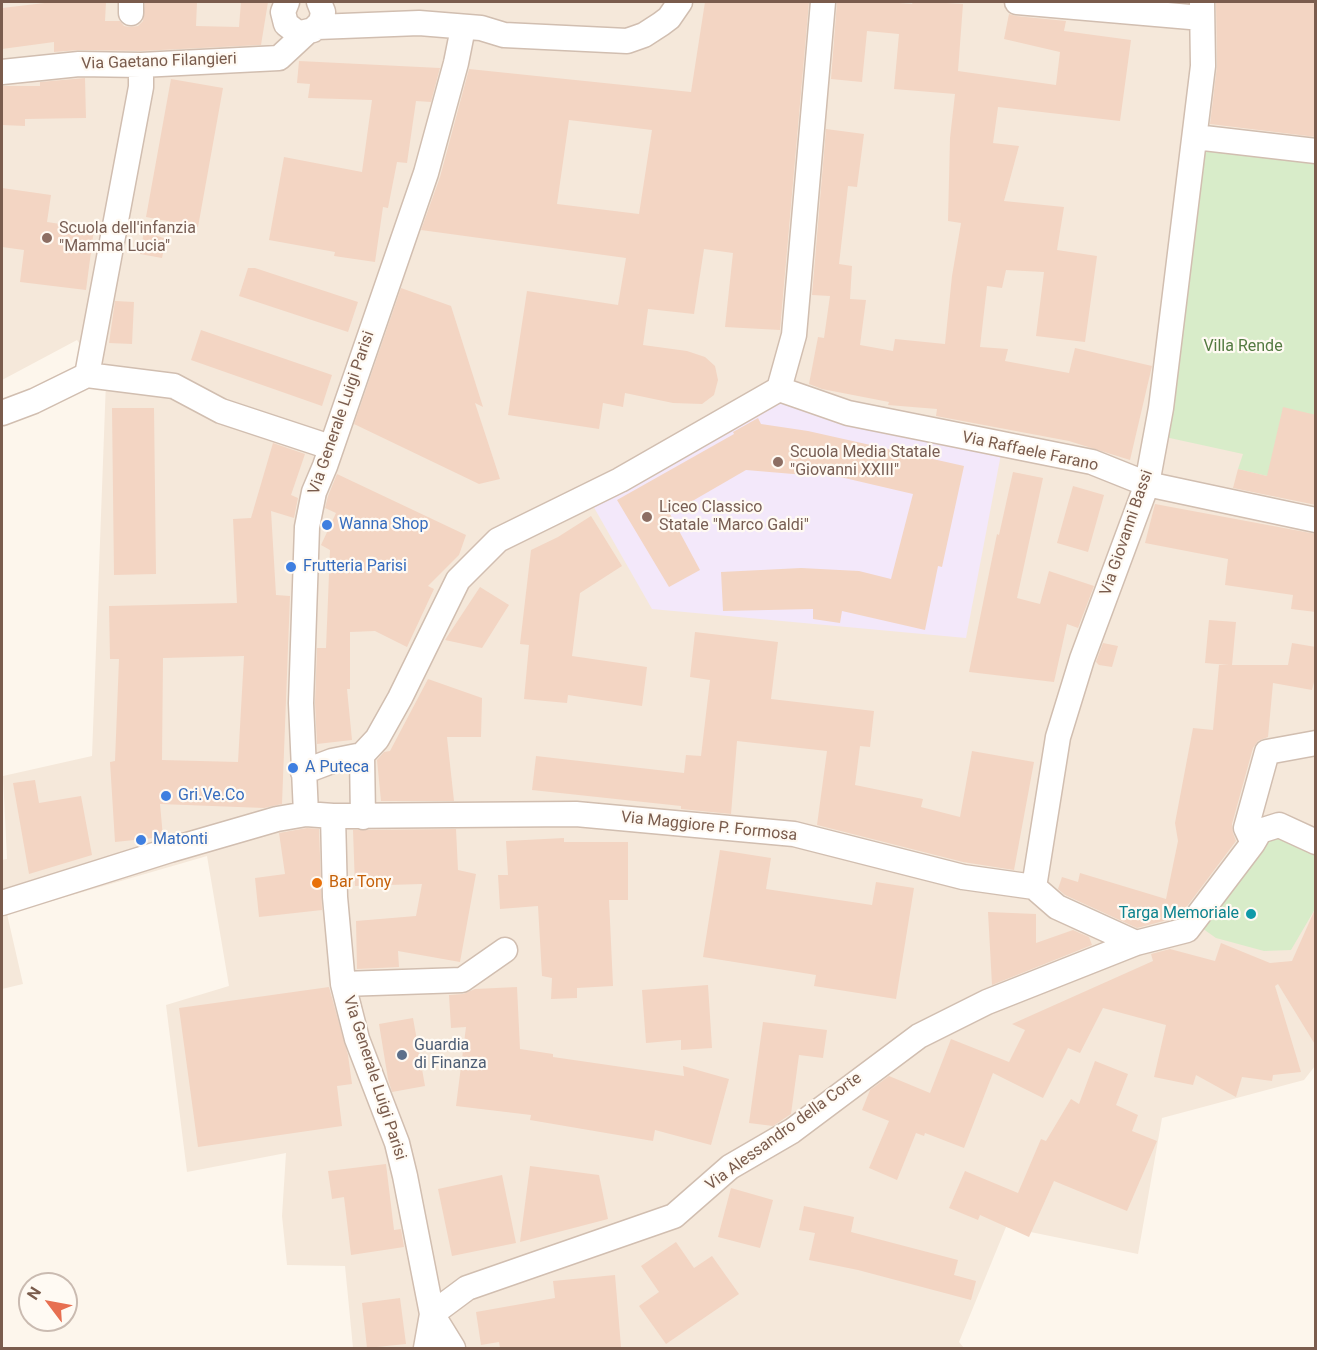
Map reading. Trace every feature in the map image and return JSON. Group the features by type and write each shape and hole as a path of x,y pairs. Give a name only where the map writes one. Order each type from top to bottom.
{"street":[{"path":"287,2 283,12 286,24 295,32 419,23 472,28 504,35 627,41 644,35 662,24 680,2"},
{"path":"312,30 322,17 319,2"},
{"path":"319,2 368,25"},
{"path":"472,28 506,22 624,26 645,20 664,2"},
{"path":"303,772 332,761 362,755 377,739 400,698 458,580 498,540 620,480 779,389 794,335 823,2"},
{"path":"1017,2 1202,10"},
{"name":"Via Giovanni Bassi","path":"1034,887 1058,737 1082,659 1147,484 1161,408 1195,137 1203,66 1202,10"},
{"name":"Via Generale Luigi Parisi","path":"306,814 301,703 307,527 314,492 426,173 456,63 472,28"},
{"name":"Via Gaetano Filangieri","path":"2,72 79,64 141,65 279,58 312,30"},
{"path":"87,375 141,87 141,65"},
{"path":"1195,137 1316,151"},
{"path":"2,413 34,401 87,375 174,386 221,411 330,447"},
{"name":"Via Raffaele Farano","path":"779,389 848,413 947,435 1092,462 1147,484 1316,520"},
{"path":"1253,843 1246,828 1267,752 1316,743"},
{"path":"362,755 363,817"},
{"path":"2,903 277,819 306,814 333,816"},
{"name":"Via Maggiore P. Formosa","path":"333,816 576,814 794,834 963,877 1034,887"},
{"name":"Via Generale Luigi Parisi","path":"333,816 335,897 343,984 357,1040 397,1143 432,1314 425,1348"},
{"name":"Via Alessandro della Corte","path":"432,1314 467,1288 674,1216 730,1167 792,1131 919,1036 987,1002 1136,943 1187,930 1260,831 1279,825 1316,842"},
{"path":"1034,887 1057,908 1136,943"},
{"path":"343,984 462,980 505,950"},
{"path":"432,1314 453,1348"}],"shaded area":[{"path":"2,2 1315,2 1315,1066 1304,1080 1162,1118 1138,1254 1006,1227 959,1342 964,1348 353,1348 345,1266 287,1265 282,1216 286,1153 187,1172 166,1005 229,986 207,856 7,914 23,984 2,989 2,860 7,859 3,776 92,756 106,381 77,340 2,380"},
{"path":"773,400 1001,454 966,638 652,609 592,504"}],"green space":[{"name":"Villa Rende","path":"1195,137 1315,151 1315,415 1267,476 1238,469 1243,454 1156,435"},
{"path":"1260,831 1315,843 1315,909 1291,950 1264,951 1216,938 1199,926"}],"building":[{"path":"53,2 106,2 105,21 120,21 124,26 130,27 138,26 143,21 145,2 197,2 196,26 239,27 241,2 268,2 261,45 141,51 54,52 54,42 2,49 2,8"},
{"path":"705,2 809,2 780,330 725,327 733,253 704,249 694,314 648,309 643,345 687,351 705,357 715,366 718,380 714,395 702,404 673,403 625,393 623,407 603,403 599,429 508,415 527,291 618,305 626,258 421,230 440,177 469,69 691,92","holes":["569,120 652,130 639,214 557,204"]},
{"path":"837,2 963,4 958,71 1056,85 1060,52 1004,39 1009,14 1066,21 1064,31 1131,40 1120,121 998,107 993,143 1019,146 1004,201 1064,207 1057,250 1097,256 1085,342 1036,336 1044,272 1006,270 1002,288 987,286 980,347 1008,349 1005,361 1069,373 1075,348 1152,366 1130,460 1069,441 936,416 937,409 888,405 889,402 822,389 809,384 818,337 824,338 830,296 812,295 826,129 864,134 857,187 848,186 839,264 852,266 850,299 866,300 860,345 893,351 895,339 945,344 952,276 961,223 948,221 950,138 955,94 894,89 899,34 867,31 862,82 831,79"},
{"path":"1216,2 1316,2 1316,137 1210,124 1217,66"},
{"path":"299,61 440,68 431,102 416,101 407,163 397,162 388,208 383,207 375,262 334,256 335,252 269,240 284,157 362,172 372,100 308,98 310,84 297,83"},
{"path":"85,78 86,118 25,119 25,126 2,125 2,86 40,86 40,82"},
{"path":"171,79 223,88 198,227 146,217"},
{"name":"Scuola dell'infanzia \"Mamma Lucia\"","path":"2,188 51,195 47,222 94,229 86,290 20,282 24,250 2,247"},
{"path":"144,231 166,239 162,258 140,254"},
{"path":"248,268 255,268 358,302 348,332 239,296"},
{"path":"401,288 451,306 483,407 475,403 500,479 479,484 354,424"},
{"path":"115,301 134,302 132,344 109,343"},
{"path":"201,330 332,375 322,406 191,360"},
{"path":"1283,407 1316,415 1316,505 1233,488 1238,469 1267,476"},
{"path":"112,408 154,408 156,574 114,575"},
{"path":"758,418 761,424 808,431 964,466 942,567 938,566 925,630 842,611 840,623 813,619 813,609 723,611 721,572 801,568 859,571 891,579 913,494 806,469 805,475 746,470 670,514 700,570 669,587 617,500"},
{"path":"273,443 305,454 291,495 298,498 294,518 271,511 276,595 290,596 282,804 264,808 160,804 163,837 115,842 110,762 115,761 119,659 110,659 109,606 237,603 233,519 251,518","holes":["244,656 238,762 162,760 163,658"]},
{"path":"1013,472 1043,478 1017,598 1040,604 1049,571 1094,586 1078,628 1067,624 1054,682 969,672 997,534 999,535"},
{"path":"337,474 466,535 459,555 428,586 434,589 407,647 375,631 350,632 350,689 347,689 352,740 317,744 315,703 317,648 326,648 330,550 321,545 336,513 325,508"},
{"path":"1073,486 1104,495 1088,552 1057,543"},
{"path":"1155,504 1316,534 1316,612 1291,609 1293,595 1225,585 1228,559 1145,543"},
{"path":"591,516 622,566 580,593 572,656 647,667 642,706 568,695 567,703 524,699 529,645 520,644 531,550 558,537"},
{"path":"480,587 509,605 482,648 445,640"},
{"path":"1209,620 1236,622 1232,665 1288,665 1292,643 1316,647 1316,674 1312,690 1273,683 1268,737 1258,741 1253,748 1232,824 1236,841 1179,917 1137,928 1065,895 1058,889 1062,877 1078,882 1080,873 1166,899 1178,841 1175,823 1193,728 1213,730 1219,665 1229,665 1205,663"},
{"path":"695,632 778,642 771,699 874,711 870,747 860,746 855,785 923,799 921,807 960,817 972,751 1034,762 1014,870 963,862 817,825 827,751 737,741 731,814 681,809 681,806 532,790 536,756 684,773 686,755 701,756 710,680 690,677"},
{"path":"1103,643 1118,646 1112,667 1099,665 1096,662"},
{"path":"428,679 482,698 481,737 447,737 454,801 381,801 377,760 384,752 390,751"},
{"path":"35,780 39,803 81,796 92,855 29,874 13,783"},
{"path":"307,828 319,829 322,910 259,917 255,878 285,874 279,833"},
{"path":"456,829 458,870 476,874 460,962 398,951 399,967 357,969 356,921 416,916 422,884 355,886 353,830"},
{"path":"564,838 564,842 628,842 628,900 609,900 613,986 577,988 577,998 551,999 552,978 542,976 538,906 500,909 498,875 508,875 506,841"},
{"path":"720,850 771,858 766,889 872,905 876,882 914,888 896,999 814,986 816,975 703,957"},
{"path":"1316,907 1316,1046 1278,984 1275,986 1301,1072 1273,1075 1272,1081 1242,1077 1236,1097 1196,1075 1193,1085 1154,1077 1166,1025 1103,1008 1080,1053 1068,1048 1043,1098 993,1073 964,1148 925,1133 924,1136 916,1133 897,1180 869,1168 889,1121 862,1110 870,1090 889,1076 930,1093 951,1039 1009,1062 1025,1030 1012,1024 1153,961 1151,954 1170,949 1215,961 1221,943 1270,963 1292,961"},
{"path":"988,912 1036,914 1036,943 1073,930 1089,937 1092,945 992,985"},
{"path":"708,985 712,1048 681,1050 681,1040 646,1043 642,990"},
{"path":"329,987 348,1055 352,1084 337,1086 342,1126 198,1147 179,1008"},
{"path":"517,987 520,1049 553,1054 553,1057 684,1076 683,1066 729,1079 711,1145 655,1130 653,1141 530,1120 531,1115 456,1106 466,1027 451,1028 449,995 463,994 475,989"},
{"name":"Guardia di Finanza","path":"413,1018 425,1086 392,1092 379,1024"},
{"path":"763,1022 827,1030 823,1058 799,1055 791,1114 773,1126 749,1123"},
{"path":"1095,1061 1128,1074 1116,1105 1138,1115 1132,1131 1157,1141 1127,1211 1054,1181 1029,1237 980,1215 978,1220 949,1208 965,1171 1018,1193 1041,1139 1046,1141 1071,1099 1079,1104"},
{"path":"386,1164 394,1230 401,1229 404,1247 351,1255 344,1197 332,1199 328,1171"},
{"path":"530,1166 599,1175 608,1219 520,1242"},
{"path":"502,1175 516,1243 452,1256 438,1189"},
{"path":"731,1188 773,1200 760,1248 718,1237"},
{"path":"804,1206 854,1217 851,1232 958,1260 954,1275 976,1281 971,1300 858,1270 809,1260 815,1233 799,1230"},
{"path":"676,1242 694,1268 712,1256 739,1294 666,1344 639,1306 659,1292 641,1266"},
{"path":"615,1275 621,1347 500,1348 499,1342 481,1345 476,1312 555,1298 553,1281"},
{"path":"400,1298 406,1344 367,1348 362,1303"}],"place":[{"name":"Scuola dell'infanzia \"Mamma Lucia\"","path":"47,238"},
{"name":"Scuola Media Statale \"Giovanni XXIII\"","path":"778,462"},
{"name":"Liceo Classico Statale \"Marco Galdi\"","path":"647,517"},
{"name":"Wanna Shop","path":"327,525"},
{"name":"Frutteria Parisi","path":"291,567"},
{"name":"A Puteca","path":"293,768"},
{"name":"Gri.Ve.Co","path":"166,796"},
{"name":"Matonti","path":"141,840"},
{"name":"Bar Tony","path":"317,883"},
{"name":"Targa Memoriale","path":"1251,914"},
{"name":"Guardia di Finanza","path":"402,1055"}]}
